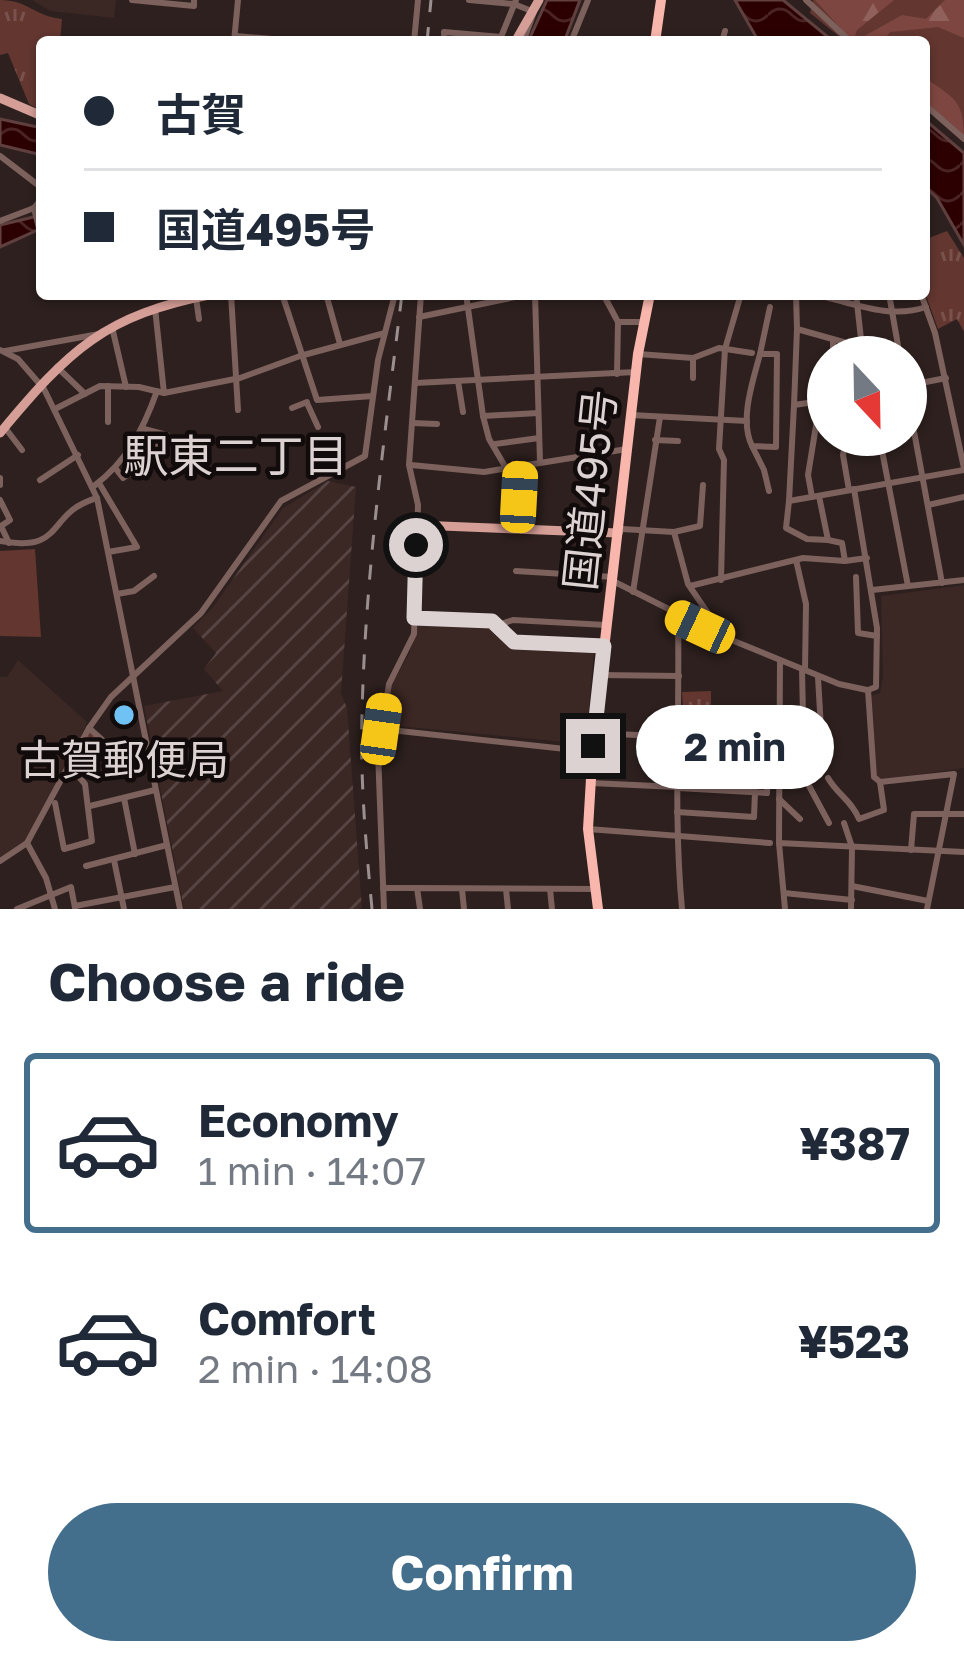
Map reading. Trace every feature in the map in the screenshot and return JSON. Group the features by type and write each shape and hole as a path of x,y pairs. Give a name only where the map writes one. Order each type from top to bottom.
{"highway":[{"path":"656,36 661,0"},
{"name":"国道495号","path":"598,909 588,829 592,752 635,372 649,300"}],"main road":[{"path":"522,36 539,0"},
{"path":"0,98 36,113"},
{"path":"2,429 56,367 99,334 168,300"},
{"path":"417,525 618,533"}],"street":[{"path":"132,0 194,6 194,0"},
{"path":"235,36 238,0"},
{"path":"415,36 418,0"},
{"path":"469,0 515,2 534,12"},
{"path":"573,36 588,0"},
{"path":"806,0 845,36"},
{"path":"502,36 515,2"},
{"path":"724,36 725,31"},
{"path":"445,36 445,32 472,36"},
{"path":"930,109 964,139"},
{"path":"0,156 36,183"},
{"path":"0,221 36,206"},
{"path":"34,208 36,217"},
{"path":"196,300 199,320"},
{"path":"231,300 238,410"},
{"path":"284,300 317,400"},
{"path":"328,300 340,344"},
{"path":"0,861 27,843 89,728 111,697 201,613 281,501 365,456 393,300"},
{"path":"384,909 378,752 386,695 412,641 418,506 409,465 420,300"},
{"path":"466,300 483,416 506,468"},
{"path":"419,317 504,300"},
{"path":"532,300 540,462"},
{"path":"606,300 618,322 617,374"},
{"path":"722,580 724,349 739,300"},
{"path":"796,300 786,528 807,539 842,543 845,561"},
{"path":"856,300 860,336"},
{"path":"859,300 892,313 926,307"},
{"path":"890,300 896,336"},
{"path":"789,501 964,469 946,378 923,300"},
{"path":"769,491 748,437 748,421 756,353 770,307"},
{"path":"96,485 116,469 161,392 155,308"},
{"path":"618,322 644,322"},
{"path":"112,327 126,386"},
{"path":"796,329 819,336"},
{"path":"55,409 108,386 161,392 236,378 385,333"},
{"path":"3,351 99,334"},
{"path":"638,354 693,358 724,349 777,354 776,447 752,446"},
{"path":"3,351 40,385 137,547 108,552"},
{"path":"693,358 693,378"},
{"path":"56,367 85,394"},
{"path":"415,383 635,372"},
{"path":"927,382 946,378"},
{"path":"458,381 463,412"},
{"path":"108,386 108,422"},
{"path":"292,408 317,400 374,396"},
{"path":"307,403 318,427"},
{"path":"794,405 807,403"},
{"path":"483,416 538,413"},
{"path":"631,415 748,421"},
{"path":"633,592 660,417"},
{"path":"412,423 437,424"},
{"path":"2,429 22,450"},
{"path":"143,429 178,435"},
{"path":"116,469 123,478 153,452 163,434"},
{"path":"495,444 539,438"},
{"path":"656,440 678,441"},
{"path":"409,465 477,472 627,449"},
{"path":"40,480 78,455"},
{"path":"812,456 808,475 828,540"},
{"path":"516,572 613,579 724,637 868,690 876,687 877,636 867,558 843,456"},
{"path":"884,456 908,586"},
{"path":"918,456 943,583"},
{"path":"518,529 520,466"},
{"path":"96,485 179,909"},
{"path":"618,533 622,529 674,532 700,526 703,485"},
{"path":"928,505 964,497"},
{"path":"0,500 10,520 1,526 4,542 39,543 76,504 97,498"},
{"path":"674,532 690,586 724,637"},
{"path":"690,586 796,560 867,558"},
{"path":"796,560 806,604 803,716"},
{"path":"116,594 134,591 154,576"},
{"path":"856,577 858,633 877,636"},
{"path":"872,590 964,580"},
{"path":"678,616 680,737 675,836 682,909"},
{"path":"414,618 492,621 514,642 604,646"},
{"path":"498,626 513,620 607,625"},
{"path":"506,635 513,620"},
{"path":"780,660 774,843 785,909"},
{"path":"600,675 679,676"},
{"path":"818,675 822,746"},
{"path":"828,778 837,795 854,805 859,819 884,810 880,782 874,777 868,690"},
{"path":"679,724 761,728"},
{"path":"89,728 109,746"},
{"path":"381,729 592,752"},
{"path":"781,731 821,729"},
{"path":"594,733 680,737"},
{"path":"590,783 767,793 768,761"},
{"path":"54,800 64,849 92,841 85,784 70,766"},
{"path":"780,766 806,766 808,784 829,824"},
{"path":"716,773 768,776"},
{"path":"852,886 928,905 954,774 880,782"},
{"path":"90,806 155,790"},
{"path":"677,812 754,817 755,792"},
{"path":"124,798 135,854"},
{"path":"778,800 800,819"},
{"path":"911,851 914,814 964,814"},
{"path":"783,893 852,904 852,847 844,823"},
{"path":"588,829 964,852"},
{"path":"27,843 56,909"},
{"path":"86,866 167,845"},
{"path":"114,859 124,909"},
{"path":"16,909 71,887 75,908 175,887"},
{"path":"383,888 595,890"},
{"path":"417,888 420,909"},
{"path":"462,888 464,909"},
{"path":"506,889 508,909"},
{"path":"550,889 552,909"}],"shaded area":[{"path":"32,0 116,0 114,18 50,11"},
{"path":"328,481 356,487 341,693 347,708 362,909 184,909 144,706 223,691 204,669 216,653 193,628 214,606 283,508"},
{"path":"964,585 964,768 881,780 871,696 880,693 883,676 881,596"},
{"path":"419,622 491,626 510,646 594,650 586,744 387,725 392,683 409,654"},
{"path":"18,660 87,722 53,798 24,843 0,859 0,677 7,677"}],"green space":[{"path":"0,0 62,19 61,36 36,36 36,108 29,104 8,53 0,55"},
{"path":"813,0 964,0 964,136 930,109 930,36 839,36 810,13"},
{"path":"815,0 894,0 855,36 848,36"},
{"path":"945,0 964,0 964,38 938,27 865,36 902,15 926,19"},
{"path":"930,81 956,102 964,139 930,105"},
{"path":"947,231 964,258 964,332 957,319 938,329 928,300 930,238"},
{"path":"35,549 41,637 0,636 0,551"},
{"path":"711,691 711,725 684,723 682,692"},
{"path":"91,731 110,749 105,781 78,755"}],"water":[{"path":"547,0 580,0 566,36 531,36"},
{"path":"735,0 783,0 827,36 756,36"},
{"path":"0,119 36,127 36,154 0,145"},
{"path":"930,124 964,153 964,245 930,192"},
{"path":"36,216 36,231 0,247 0,225"}],"railway":[{"path":"428,36 431,0"},
{"path":"372,909 362,764 364,663 401,300"}],"place":[{"name":"古賀郵便局","path":"124,715"}],"district":[{"name":"駅東二丁目","path":"236,455"}],"route":[{"path":"416,545 414,618 492,621 514,642 604,646 593,746"}]}
